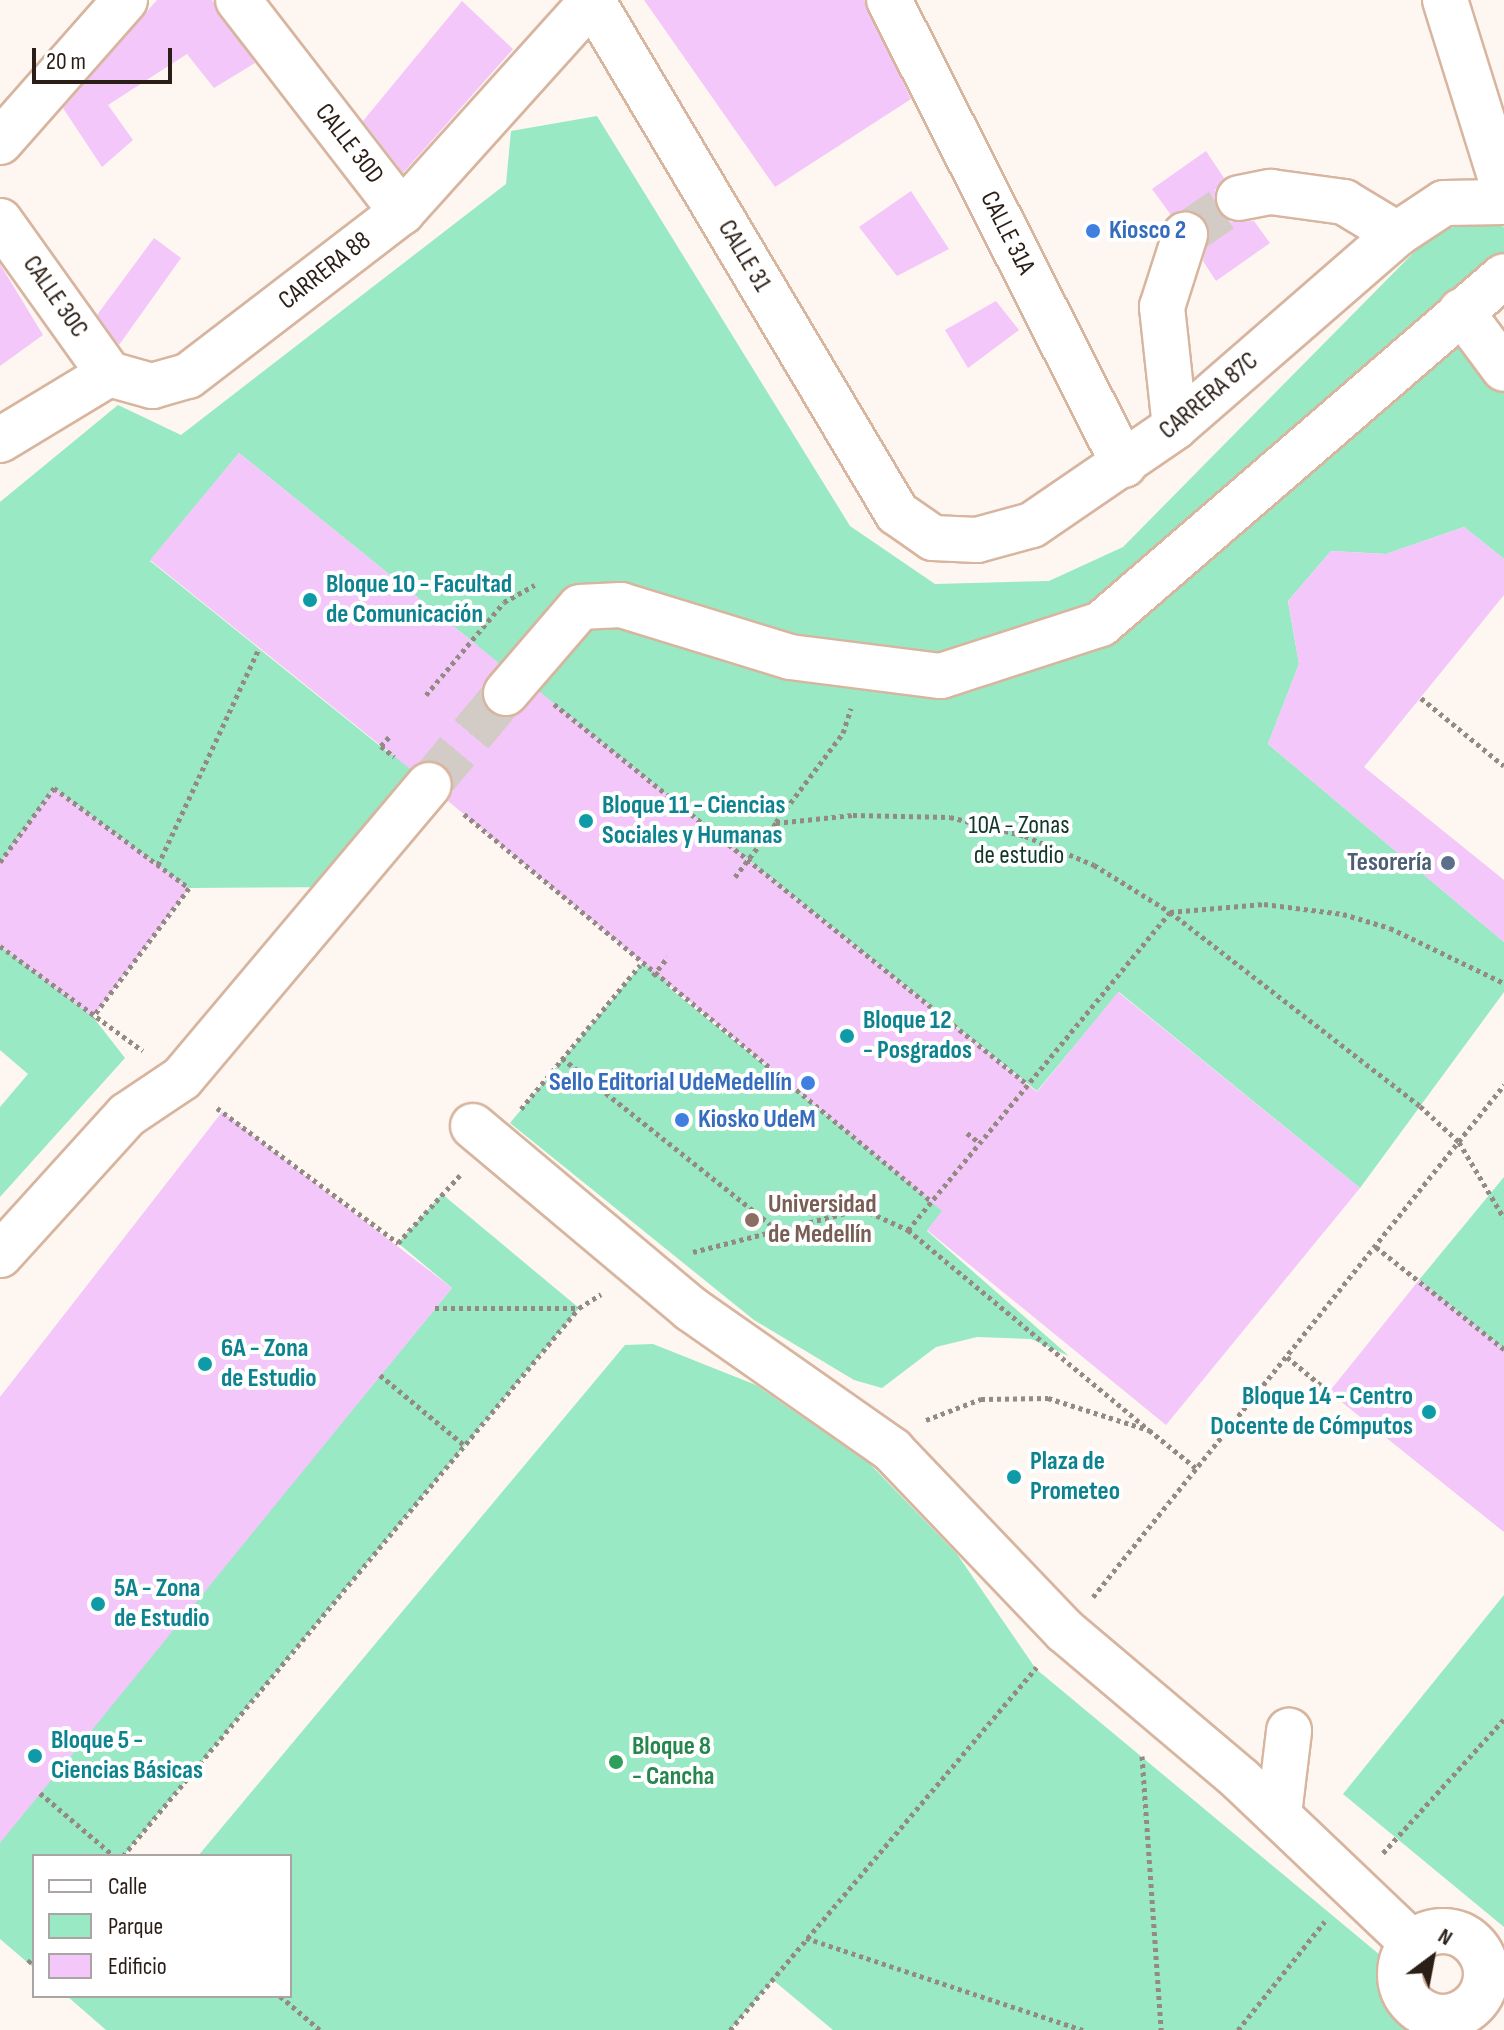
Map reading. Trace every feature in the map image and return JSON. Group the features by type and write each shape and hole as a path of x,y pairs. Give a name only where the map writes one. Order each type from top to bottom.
{"street":[{"path":"0,142 125,0"},
{"name":"CALLE 30D","path":"238,0 402,212"},
{"name":"CARRERA 88","path":"109,374 152,386 188,376 402,212 592,0"},
{"name":"CALLE 31","path":"592,0 897,513"},
{"name":"CALLE 31A","path":"889,0 1124,465"},
{"path":"1445,0 1504,190"},
{"path":"1239,198 1271,192 1344,202 1397,234"},
{"name":"CARRERA 87C","path":"897,513 933,538 977,540 1032,525 1124,465 1175,427 1397,234 1444,203 1504,202"},
{"name":"CALLE 30C","path":"0,221 109,374"},
{"path":"1175,427 1162,307 1185,235"},
{"path":"514,684 580,607 621,605 746,645 825,661 941,676 1101,624 1504,276"},
{"path":"1461,311 1504,369"},
{"path":"0,440 109,374"},
{"path":"0,1255 127,1115 182,1078 429,785"},
{"path":"473,1126 642,1270 892,1450 1065,1631 1279,1814 1412,1943"},
{"path":"1279,1814 1289,1731"},
{"path":"1438,1931 1467,1937 1485,1960 1471,2012 1414,2006 1400,1983 1412,1943 1438,1931"}],"path":[{"path":"158,865 259,648"},
{"path":"735,877 850,719 851,706 825,661"},
{"path":"514,684 747,860 1027,1084"},
{"path":"1421,698 1504,766"},
{"path":"389,737 381,746 653,976 931,1201"},
{"path":"0,862 54,788 189,888 93,1017"},
{"path":"776,823 853,815 950,817 1080,859 1170,912 1459,1142 1504,1218"},
{"path":"908,1230 1170,912 1264,904 1343,914 1390,928 1504,983"},
{"path":"0,946 93,1017 182,1078 398,1243"},
{"path":"653,976 668,957"},
{"path":"562,1058 780,1232"},
{"path":"1065,1631 1504,1085"},
{"path":"967,1133 980,1143"},
{"path":"686,1253 780,1232 862,1209 908,1230 1196,1468"},
{"path":"1376,1247 1504,1349"},
{"path":"125,1854 579,1308 642,1270"},
{"path":"435,1308 579,1308"},
{"path":"1287,1357 1329,1392"},
{"path":"380,1375 464,1445"},
{"path":"892,1450 926,1419 1017,1395 1149,1430"},
{"path":"730,2030 1036,1669"},
{"path":"1142,1756 1161,2030"},
{"path":"40,1793 112,1854"},
{"path":"806,1938 1083,2030"},
{"path":"1471,2012 1504,1951"},
{"path":"28,1963 32,1959"},
{"path":"282,1998 320,2030"}],"green space":[{"name":"10A - Zonas de estudio","path":"597,116 850,526 935,584 1049,581 1123,547 1433,233 1482,219 1504,227 1504,280 1461,311 1504,369 1504,559 1464,527 1386,554 1331,551 1288,601 1299,664 1268,744 1504,942 1504,992 1360,1188 1119,992 1037,1091 523,679 506,693 468,661 478,646 239,453 150,561 390,754 404,736 443,767 341,887 189,888 54,788 0,862 0,502 118,405 181,435 506,184 511,131"},
{"path":"0,946 93,1017 125,1058 0,1197 0,1107 28,1074 0,1050"},
{"path":"656,947 681,968 667,986 943,1210 927,1231 1069,1356 1031,1339 977,1337 936,1347 882,1388 854,1380 754,1320 510,1123"},
{"path":"1504,1177 1504,1349 1419,1280"},
{"path":"442,1194 579,1308 125,1854 32,1854 32,1966 0,1939 0,1840 452,1288 398,1243"},
{"name":"Bloque 8 - Cancha","path":"653,1344 756,1385 870,1464 957,1554 1036,1669 1398,1970 1403,1997 1438,2019 1440,2030 833,2030 773,1980 730,2030 106,2030 69,1998 292,1998 292,1854 200,1854 625,1345"},
{"path":"1504,1595 1504,1927 1343,1794"}],"building":[{"path":"157,0 212,0 255,63 214,88 187,54 108,105 133,140 102,167 63,108"},
{"path":"644,0 864,0 911,99 775,187"},
{"path":"462,1 513,49 403,173 363,121"},
{"path":"1206,151 1224,178 1215,190 1220,214 1231,222 1254,221 1270,243 1216,281 1203,261 1210,230 1204,219 1192,211 1171,215 1152,189"},
{"path":"911,191 949,249 897,276 859,227"},
{"path":"154,238 181,258 119,345 97,315"},
{"path":"0,264 43,335 0,366"},
{"path":"996,301 1019,330 968,368 945,330"},
{"path":"239,453 499,663 481,689 490,712 515,716 540,692 1037,1092 1118,992 1360,1188 1166,1425 927,1230 942,1211 448,801 454,789 446,766 433,760 410,769 150,560"},
{"path":"1464,527 1504,559 1504,595 1364,767 1504,880 1504,942 1268,744 1299,664 1288,601 1331,551 1386,554"},
{"path":"54,788 189,888 93,1017 0,946 0,862"},
{"path":"222,1112 452,1288 0,1843 0,1397"},
{"name":"Bloque 14 - Centro Docente de Cómputos","path":"1419,1280 1504,1349 1504,1532 1329,1392"}],"tunnel":[{"path":"1185,235 1239,198"},
{"path":"429,785 506,693"}],"place":[{"name":"Kiosco 2","path":"1093,231"},
{"name":"Bloque 10 - Facultad de Comunicación","path":"310,600"},
{"name":"Bloque 11 - Ciencias Sociales y Humanas","path":"586,821"},
{"name":"Tesorería","path":"1448,863"},
{"name":"Bloque 12 - Posgrados","path":"847,1036"},
{"name":"Sello Editorial UdeMedellín","path":"808,1083"},
{"name":"Kiosko UdeM","path":"682,1120"},
{"name":"Universidad de Medellín","path":"752,1220"},
{"name":"6A - Zona de Estudio","path":"205,1364"},
{"name":"Bloque 14 - Centro Docente de Cómputos","path":"1429,1412"},
{"name":"Plaza de Prometeo","path":"1014,1477"},
{"name":"5A - Zona de Estudio","path":"98,1604"},
{"name":"Bloque 5 - Ciencias Básicas","path":"35,1756"},
{"name":"Bloque 8 - Cancha","path":"616,1762"}]}
